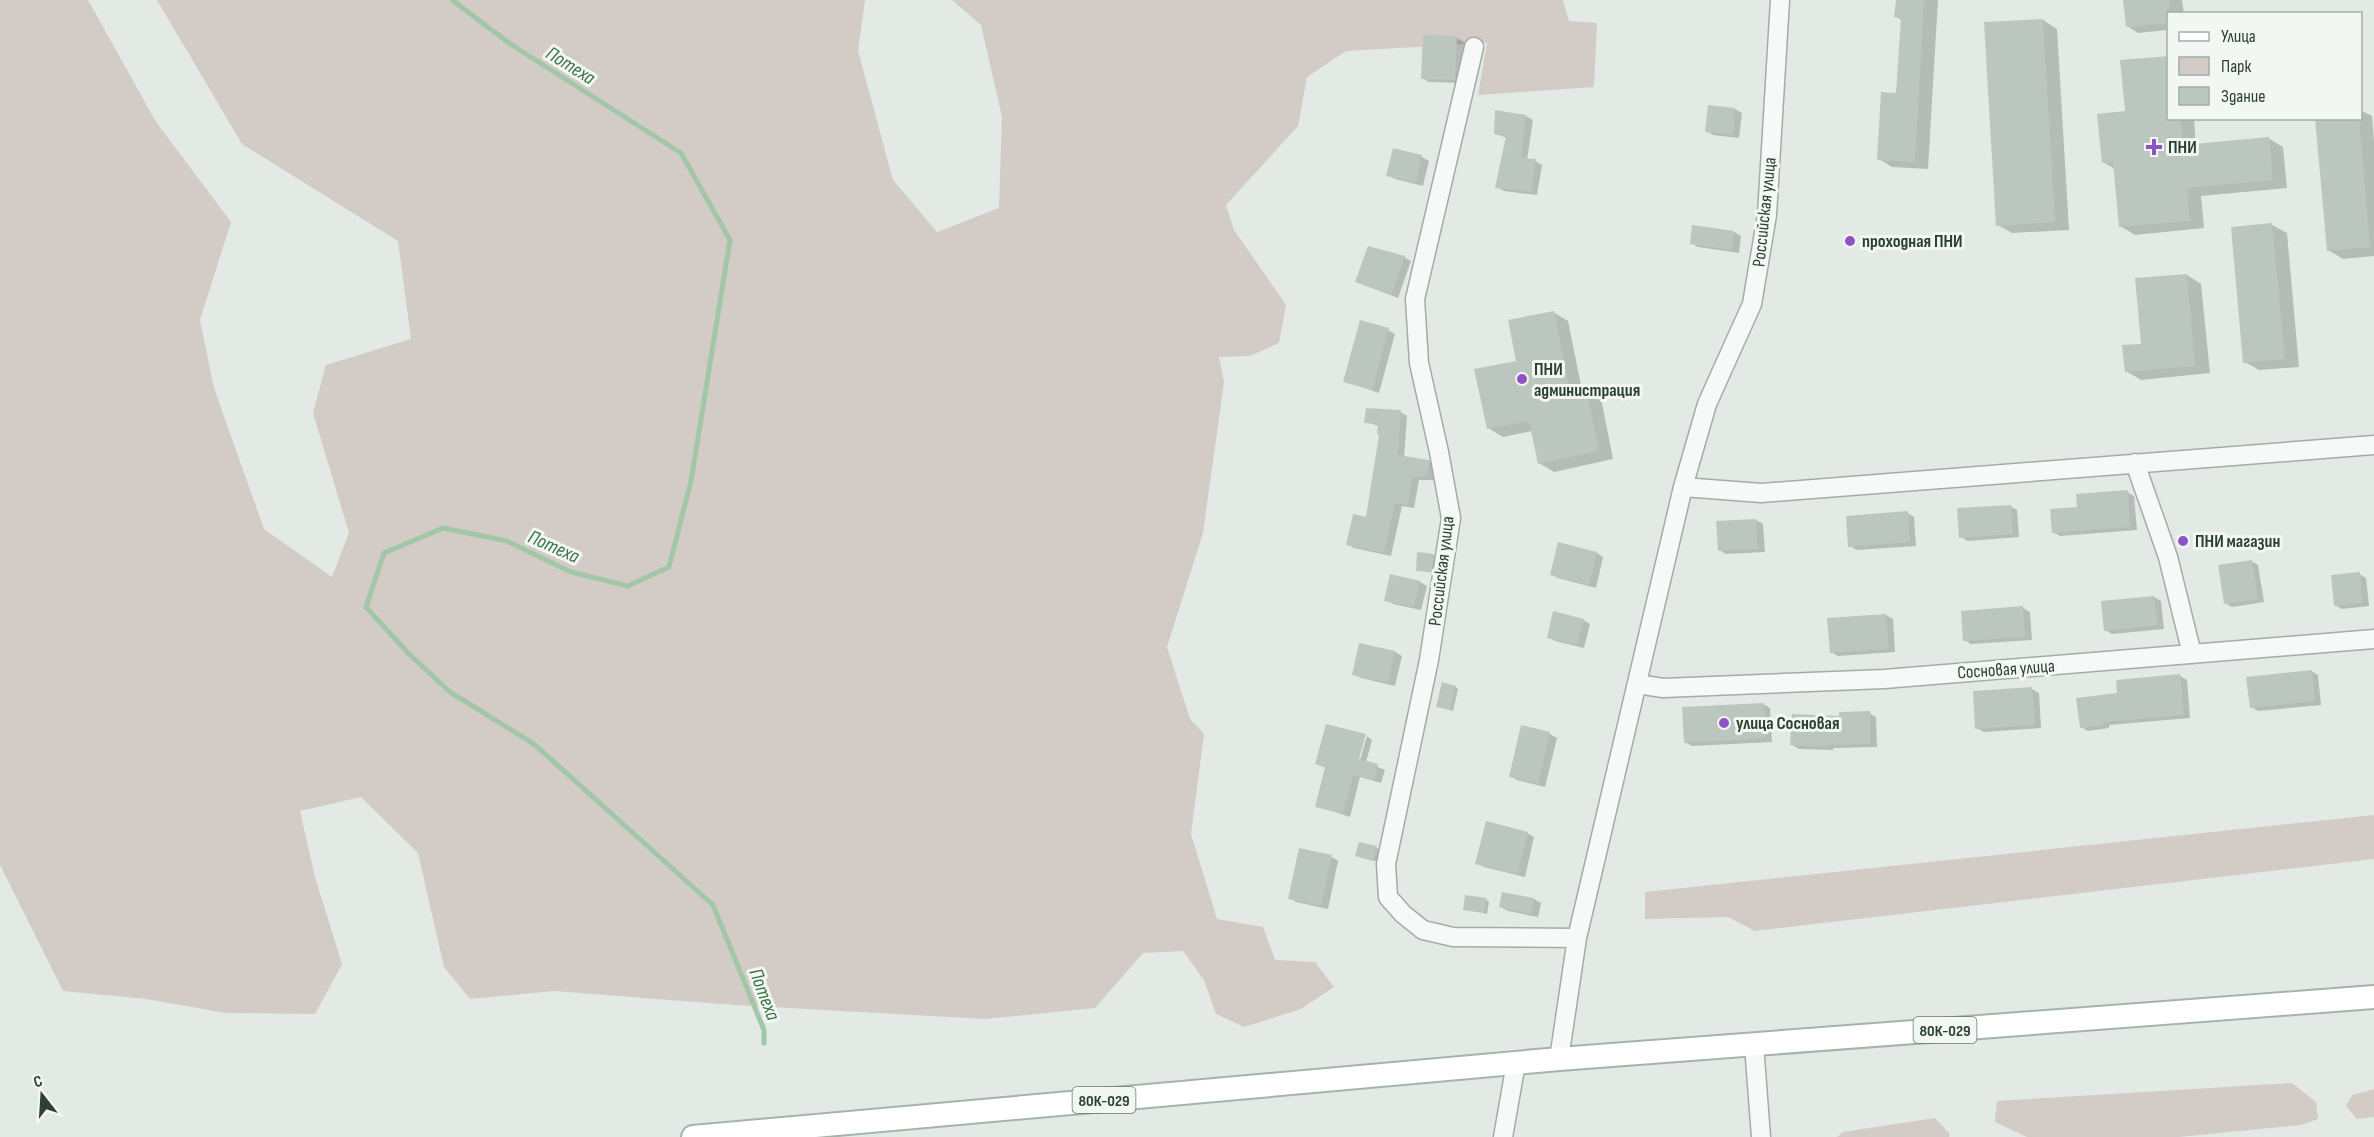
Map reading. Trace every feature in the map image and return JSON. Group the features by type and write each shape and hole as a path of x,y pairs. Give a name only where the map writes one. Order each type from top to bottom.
{"main road":[{"name":"80К-029","path":"693,1137 1559,1059 2374,997"}],"street":[{"name":"Российская улица","path":"1559,1059 1577,938 1683,488 1707,404 1752,304 1767,215 1780,0"},
{"name":"Российская улица","path":"1474,47 1415,299 1419,363 1451,518 1429,660 1386,864 1388,897 1403,914 1423,930 1453,937 1577,938"},
{"path":"1683,488 1761,493 2374,444"},
{"path":"2135,463 2168,557 2192,654"},
{"name":"Сосновая улица","path":"1637,684 1663,688 1884,679 2374,639"},
{"path":"1754,1045 1761,1137"},
{"path":"1503,1137 1515,1063"}],"green space":[{"path":"0,0 88,0 156,122 231,222 200,320 214,388 264,529 332,577 349,533 313,413 326,365 411,339 398,241 242,144 157,0 865,0 858,51 893,180 937,232 999,208 1002,117 981,25 952,0 1563,0 1569,21 1597,23 1594,87 1478,95 1487,43 1346,51 1307,77 1298,126 1226,205 1234,230 1286,305 1279,343 1250,356 1219,357 1224,382 1203,533 1167,647 1190,719 1204,734 1191,834 1217,919 1263,927 1275,960 1315,962 1334,987 1301,1009 1244,1027 1216,1014 1204,980 1183,951 1143,953 1095,1008 985,1019 734,1005 554,991 470,999 444,967 418,853 361,797 300,811 315,877 342,964 315,1014 226,1013 146,999 63,991 0,865"},
{"path":"2374,815 2374,859 1755,931 1728,917 1645,919 1645,892"},
{"path":"2292,1083 2316,1102 2318,1119 2301,1125 2179,1137 2027,1137 1995,1122 1997,1101"},
{"path":"2374,1089 2374,1117 2357,1119 2346,1106 2352,1095"},
{"path":"1935,1118 1950,1134 1949,1137 1837,1137 1843,1132"}],"building":[{"path":"1896,0 1924,0 1915,162 1877,160 1881,92 1896,93 1901,18 1894,17"},
{"path":"2123,0 2169,0 2167,23 2126,27"},
{"path":"2043,19 2055,222 1996,226 1984,22"},
{"path":"1423,35 1457,36 1455,80 1421,79"},
{"path":"2167,56 2167,120 2180,120 2183,145 2269,137 2273,180 2187,188 2190,221 2119,227 2113,162 2102,163 2097,114 2125,111 2120,60"},
{"path":"1708,105 1735,108 1733,135 1705,132"},
{"path":"1495,110 1526,115 1521,158 1536,159 1531,192 1495,188 1506,136 1494,134"},
{"path":"2315,120 2359,120 2370,247 2327,251"},
{"path":"1393,148 1422,155 1416,183 1386,176"},
{"path":"2272,223 2285,359 2243,363 2231,227"},
{"path":"1692,225 1734,231 1732,250 1690,244"},
{"path":"1368,246 1405,256 1391,295 1355,282"},
{"path":"2187,274 2195,366 2125,372 2122,345 2141,344 2135,278"},
{"name":"ПНИ администрация","path":"1554,311 1570,391 1586,388 1599,451 1538,464 1529,421 1487,429 1474,369 1516,361 1508,320"},
{"path":"1360,320 1389,328 1372,390 1343,382"},
{"path":"1366,408 1401,410 1398,455 1429,460 1427,476 1412,477 1408,505 1395,503 1384,553 1346,545 1353,514 1366,517 1379,435 1377,434 1378,424 1364,423"},
{"path":"2128,490 2130,527 2052,533 2050,509 2077,507 2076,494"},
{"path":"2011,505 2013,534 1959,538 1957,508"},
{"path":"1908,511 1910,542 1848,547 1846,516"},
{"path":"1756,519 1758,549 1718,551 1716,521"},
{"path":"1558,542 1597,552 1589,585 1550,575"},
{"path":"1417,552 1434,554 1431,572 1416,571"},
{"path":"2252,560 2258,599 2224,604 2218,565"},
{"path":"2360,572 2362,603 2334,606 2331,575"},
{"path":"1390,574 1420,581 1414,607 1384,601"},
{"path":"2154,596 2158,625 2104,631 2101,601"},
{"path":"2023,606 2025,637 1963,641 1961,611"},
{"path":"1553,611 1584,619 1577,645 1547,638"},
{"path":"1886,614 1889,649 1830,653 1827,618"},
{"path":"1359,643 1395,651 1388,683 1352,675"},
{"path":"2312,670 2315,701 2250,708 2246,677"},
{"path":"2180,674 2184,715 2103,722 2103,725 2080,728 2076,698 2117,693 2116,680"},
{"path":"1442,682 1456,686 1450,710 1436,707"},
{"path":"2032,687 2035,725 1975,729 1973,691"},
{"name":"улица Сосновая","path":"1764,703 1766,738 1684,743 1682,707"},
{"path":"1870,711 1870,744 1826,745 1826,747 1790,745 1792,714 1839,716 1839,712"},
{"path":"1326,724 1366,734 1359,759 1378,764 1374,780 1353,775 1343,814 1315,807 1325,767 1315,764"},
{"path":"1521,725 1550,732 1538,784 1509,777"},
{"path":"1486,821 1528,832 1518,874 1475,864"},
{"path":"1359,842 1377,846 1373,861 1355,856"},
{"path":"1299,848 1332,855 1321,906 1288,899"},
{"path":"1502,892 1534,898 1531,914 1499,907"},
{"path":"1465,895 1487,898 1484,913 1463,910"}],"waterway":[{"name":"Потеха","path":"452,0 512,45 681,153 730,240 691,481 669,567 628,586 571,572 507,541 443,528 384,553 366,607 409,654 450,692 534,744 713,905 764,1030 764,1043"}],"place":[{"name":"ПНИ","path":"2154,147"},
{"name":"проходная ПНИ","path":"1850,241"},
{"name":"ПНИ администрация","path":"1522,379"},
{"name":"ПНИ магазин","path":"2183,541"},
{"name":"улица Сосновая","path":"1724,723"}]}
